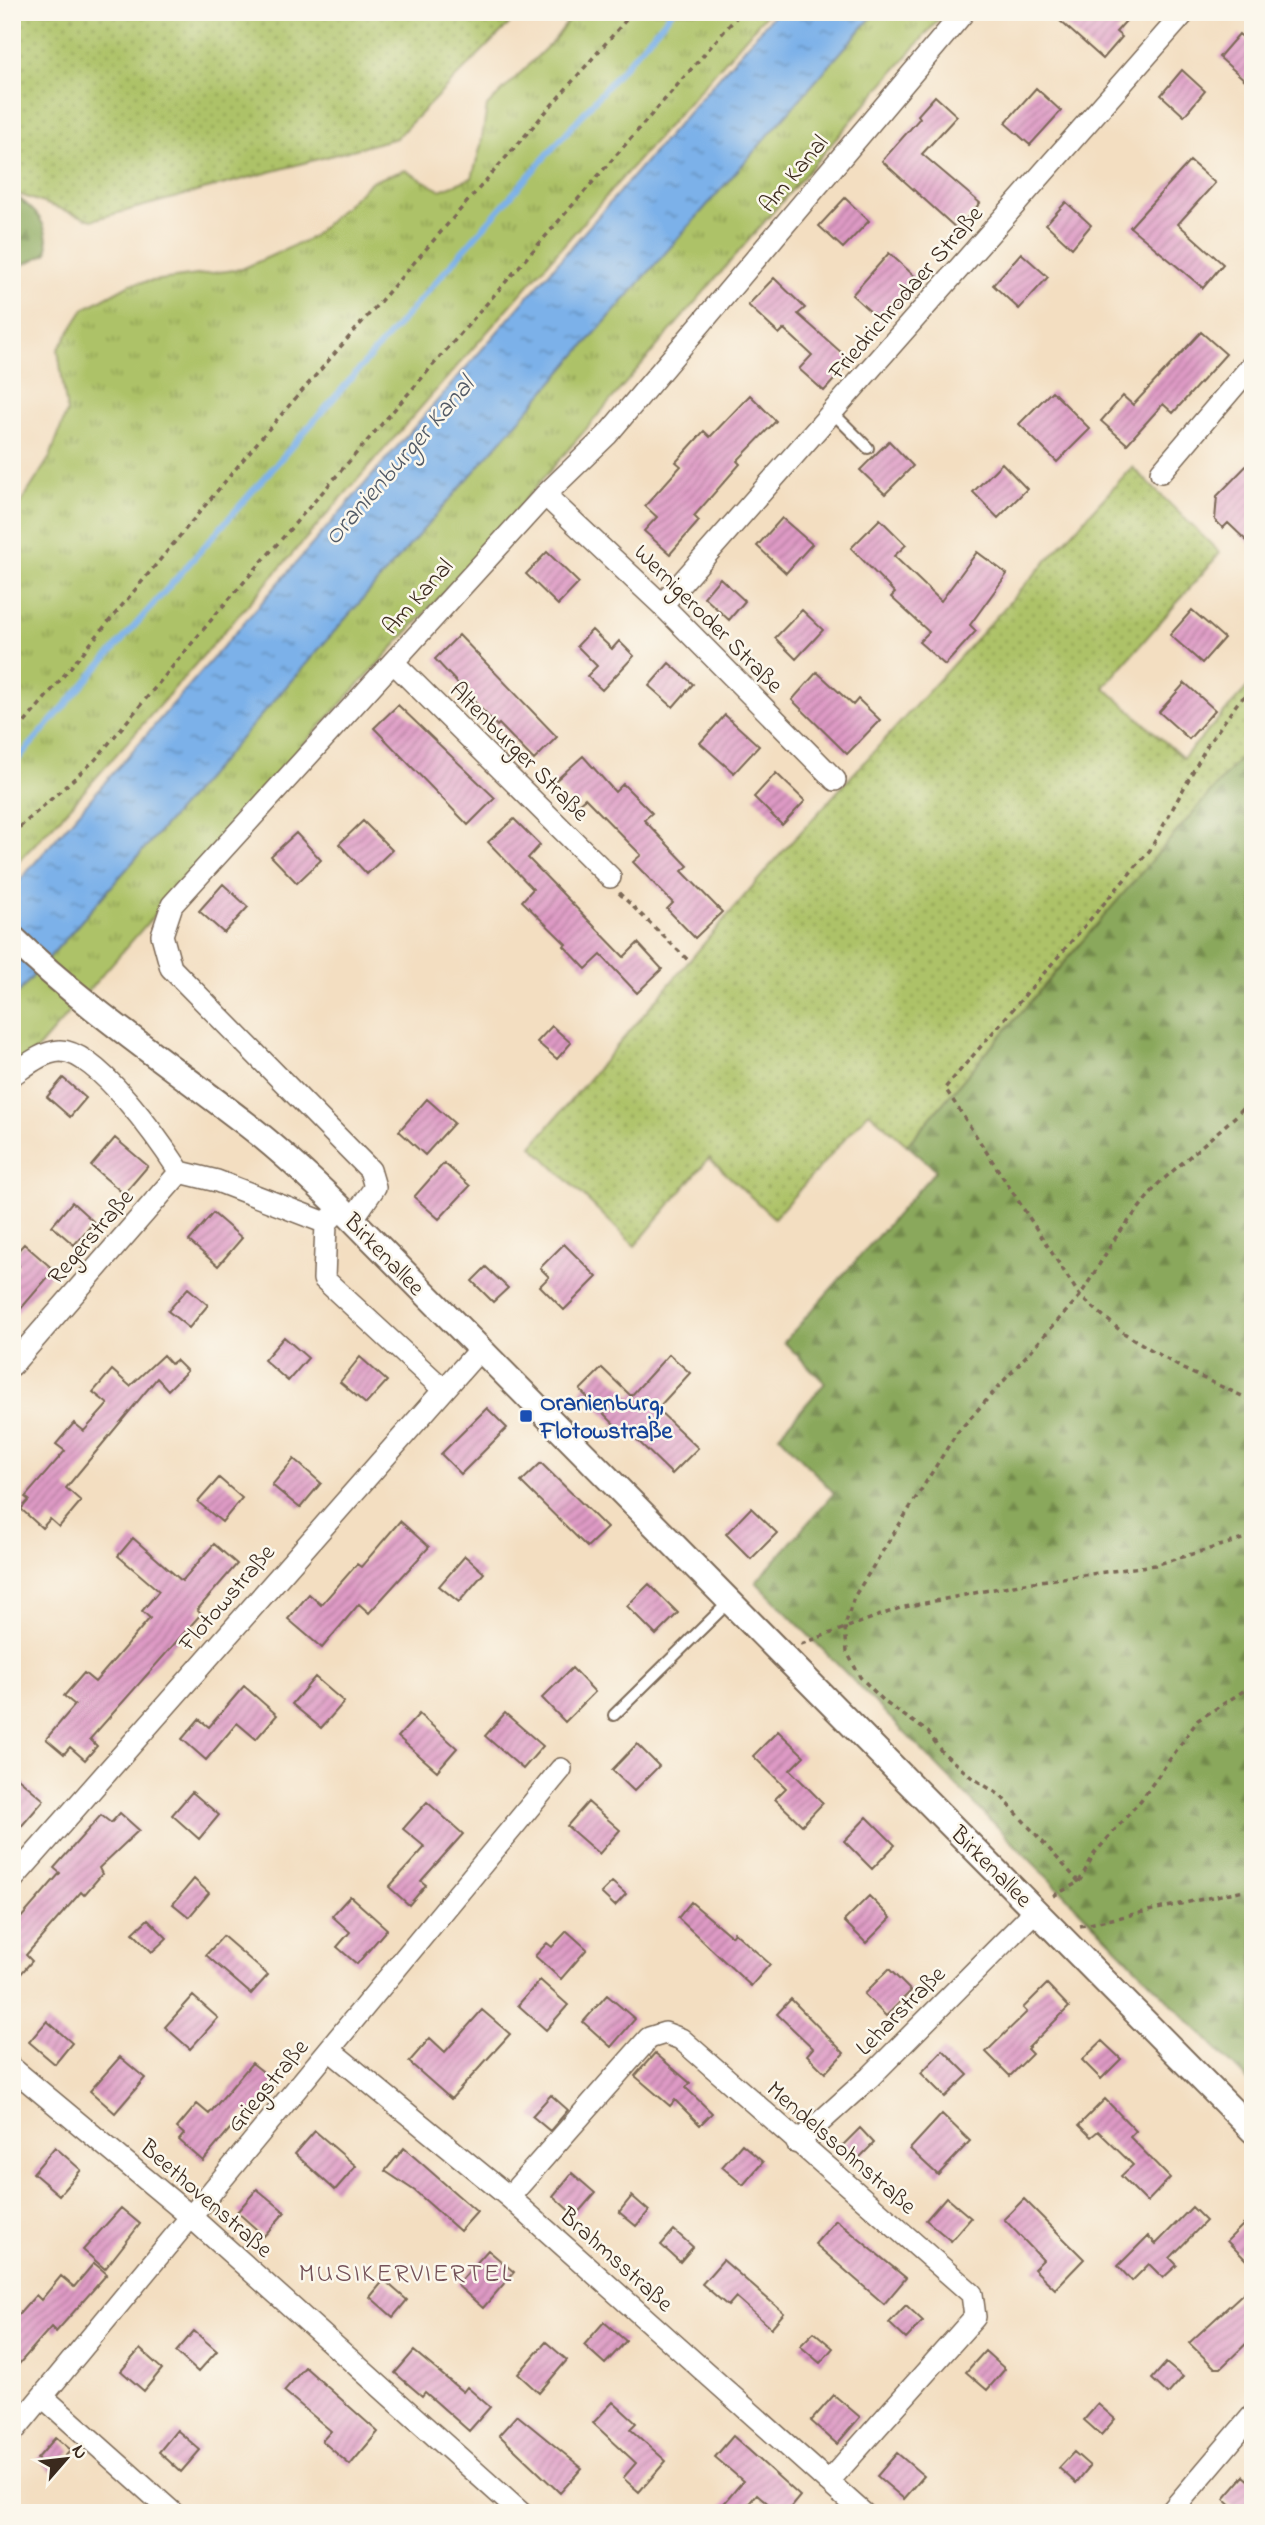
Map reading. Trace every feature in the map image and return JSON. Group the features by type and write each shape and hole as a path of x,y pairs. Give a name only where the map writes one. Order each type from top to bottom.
{"street":[{"name":"Am Kanal","path":"340,1217 375,1187 370,1170 171,968 162,934 172,905 545,495 607,435 964,12"},
{"name":"Friedrichrodaer Straße","path":"662,605 1185,12"},
{"path":"1161,472 1253,364"},
{"name":"Wernigeroder Straße","path":"545,495 662,605 835,780"},
{"name":"Altenburger Straße","path":"393,662 610,877"},
{"name":"Birkenallee","path":"12,937 46,970 141,1047 246,1124 480,1349 729,1602 1042,1905 1253,2131"},
{"path":"12,1075 38,1057 61,1051 82,1058 103,1076 157,1138 180,1172 340,1217 324,1279 443,1390"},
{"name":"Regerstraße","path":"12,1365 180,1172"},
{"name":"Flotowstraße","path":"12,1880 480,1349"},
{"name":"Griegstraße","path":"12,2433 561,1769"},
{"name":"Leharstraße","path":"797,2143 870,2077 1042,1905"},
{"name":"Mendelssohnstraße","path":"509,2197 649,2038 664,2033 681,2039 972,2294 975,2317 828,2482"},
{"name":"Brahmsstraße","path":"331,2050 509,2197 863,2513"},
{"name":"Beethovenstraße","path":"12,2067 190,2216 521,2513"},
{"path":"43,2397 173,2513"},
{"path":"1177,2511 1253,2415"}],"lane":[{"path":"833,413 868,448"},
{"path":"614,1715 729,1602"}],"path":[{"path":"12,738 267,431 633,12"},
{"path":"12,834 95,760 217,613 741,12"},
{"path":"1252,1401 1183,1369 1132,1338 1080,1296 945,1088 1150,850 1208,744 1239,701 1253,690"},
{"path":"610,877 612,886 689,961"},
{"path":"1079,1882 1000,1795 971,1777 941,1751 928,1732 886,1703 860,1677 847,1652 845,1626 854,1597 956,1434 1080,1296 1116,1237 1158,1184 1237,1115 1253,1096"},
{"path":"796,1646 900,1608 1019,1584 1155,1565 1253,1536"},
{"path":"1042,1905 1079,1882 1094,1854 1141,1800 1198,1720 1253,1685"},
{"path":"1075,1928 1253,1888"}],"green space":[{"path":"12,12 521,12 396,138 92,220 12,192"},
{"path":"575,12 768,12 71,806 12,868 12,517 50,457 67,411 58,350 84,309 130,284 242,269 311,238 372,181 405,170 440,190 472,178 487,106 554,40"},
{"path":"876,12 945,12 462,573 303,745 12,1078 12,1000"},
{"path":"12,193 39,218 46,232 48,253 12,270"},
{"path":"1132,467 1220,553 1104,687 1183,758 1253,681 1253,743 907,1145 869,1112 774,1218 709,1158 635,1246 532,1146 769,867"},
{"path":"1253,743 1253,2086 756,1582 834,1493 779,1435 825,1383 784,1342 936,1170 907,1145"}],"water":[{"name":"Oranienburger Kanal","path":"776,12 876,12 12,1000 12,889"}],"building":[{"path":"1050,12 1134,12 1116,32 1122,37 1103,59"},
{"path":"1239,34 1253,46 1253,71 1245,80 1219,57"},
{"path":"1182,70 1205,91 1184,116 1161,95"},
{"path":"1036,88 1061,111 1030,145 1005,123"},
{"path":"935,96 957,116 922,154 980,203 957,229 882,161 920,118 918,115"},
{"path":"1190,161 1215,183 1178,224 1223,264 1203,288 1130,227"},
{"path":"845,198 869,221 843,248 819,226"},
{"path":"1066,202 1091,225 1072,248 1046,224"},
{"path":"889,253 920,281 883,323 852,295"},
{"path":"1021,253 1048,277 1019,309 993,285"},
{"path":"774,278 805,308 798,314 851,361 824,391 799,369 812,355 784,329 779,334 748,305"},
{"path":"1201,332 1226,354 1173,413 1163,404 1127,444 1101,421 1123,396 1133,405"},
{"path":"1052,391 1090,429 1057,462 1019,424"},
{"path":"750,395 776,421 737,461 740,464 694,516 699,521 670,554 644,531 657,517 645,506 681,466 676,462 704,431 710,437"},
{"path":"889,441 913,466 885,494 860,470"},
{"path":"1253,459 1253,547 1228,523 1223,528 1215,520 1217,496"},
{"path":"1002,463 1027,489 998,518 973,492"},
{"path":"782,518 812,544 786,573 757,546"},
{"path":"880,519 906,545 894,556 941,601 977,552 1007,574 970,625 976,631 945,665 919,642 929,632 891,597 895,593 851,548"},
{"path":"547,552 579,583 558,605 526,574"},
{"path":"720,578 745,601 729,620 704,597"},
{"path":"802,610 823,630 796,659 775,638"},
{"path":"1192,610 1224,638 1202,663 1170,635"},
{"path":"592,630 612,649 619,641 634,656 602,690 587,676 597,666 577,646"},
{"path":"459,635 557,737 534,760 499,724 497,726 435,659"},
{"path":"669,663 693,684 673,707 649,686"},
{"path":"817,672 853,705 858,699 880,720 847,754 792,700"},
{"path":"1185,683 1215,710 1189,739 1159,712"},
{"path":"398,705 495,798 468,825 374,728"},
{"path":"725,715 759,746 734,773 700,743"},
{"path":"583,756 615,792 623,784 652,813 644,820 688,866 682,871 722,912 695,938 667,909 673,903 633,862 641,855 585,798 576,806 554,782"},
{"path":"776,773 805,801 782,825 754,797"},
{"path":"514,819 540,845 528,858 624,957 638,943 662,969 637,993 601,955 586,969 564,946 566,944 522,901 533,889 488,842"},
{"path":"363,821 392,850 367,874 339,844"},
{"path":"296,833 321,860 297,883 271,856"},
{"path":"223,884 248,907 224,933 199,911"},
{"path":"552,1026 571,1043 557,1059 537,1042"},
{"path":"63,1078 86,1098 70,1117 47,1097"},
{"path":"427,1099 454,1123 425,1155 399,1131"},
{"path":"115,1138 148,1166 124,1194 91,1166"},
{"path":"444,1163 470,1186 439,1219 414,1197"},
{"path":"72,1202 94,1222 74,1245 52,1226"},
{"path":"213,1213 242,1238 218,1266 189,1241"},
{"path":"24,1244 54,1270 12,1319 12,1274 19,1266 12,1257"},
{"path":"564,1244 597,1277 564,1310 540,1286 549,1277 540,1268"},
{"path":"486,1267 508,1288 493,1302 472,1281"},
{"path":"188,1288 208,1305 189,1328 168,1311"},
{"path":"284,1337 308,1358 288,1381 264,1360"},
{"path":"669,1354 690,1373 657,1409 698,1448 672,1474 631,1434 627,1437 580,1390 602,1368 631,1396"},
{"path":"163,1355 171,1364 176,1360 187,1371 168,1390 157,1378 66,1488 81,1501 59,1527 50,1519 42,1528 21,1509 29,1500 25,1497 65,1451 56,1444 74,1423 84,1431 108,1404 93,1392 112,1370 130,1386"},
{"path":"360,1357 387,1381 366,1404 340,1382"},
{"path":"487,1408 507,1428 461,1474 441,1454"},
{"path":"294,1459 321,1483 300,1508 272,1485"},
{"path":"541,1463 607,1528 587,1547 521,1482"},
{"path":"219,1478 242,1498 222,1522 198,1502"},
{"path":"751,1508 777,1533 751,1559 726,1534"},
{"path":"400,1521 429,1547 369,1613 359,1604 322,1648 288,1619 309,1594 321,1605 357,1564 361,1567"},
{"path":"133,1538 182,1581 214,1544 237,1564 197,1610 201,1614 90,1739 97,1746 85,1760 70,1747 64,1754 46,1739 75,1705 64,1696 84,1673 95,1682 150,1618 142,1611 159,1591 118,1556"},
{"path":"465,1556 484,1573 459,1602 439,1586"},
{"path":"649,1584 678,1613 656,1635 627,1606"},
{"path":"572,1668 595,1692 565,1722 542,1698"},
{"path":"315,1677 344,1702 321,1728 292,1704"},
{"path":"244,1686 277,1715 256,1739 237,1723 206,1760 182,1739 199,1719 209,1727"},
{"path":"505,1713 543,1746 523,1769 485,1736"},
{"path":"419,1714 457,1748 437,1771 398,1737"},
{"path":"778,1731 804,1756 790,1770 823,1803 802,1825 775,1799 786,1788 753,1756"},
{"path":"637,1744 659,1766 634,1791 612,1770"},
{"path":"12,1773 44,1800 12,1837"},
{"path":"192,1792 219,1815 199,1839 172,1815"},
{"path":"427,1802 463,1834 421,1881 426,1885 409,1905 389,1887 425,1847 403,1829"},
{"path":"588,1802 620,1830 599,1854 567,1826"},
{"path":"120,1813 139,1830 99,1868 102,1874 84,1895 81,1892 26,1955 32,1961 12,1984 12,1928 60,1873 54,1868 101,1815 111,1823"},
{"path":"867,1817 895,1845 872,1869 844,1841"},
{"path":"194,1879 209,1893 189,1917 173,1904"},
{"path":"612,1882 626,1894 615,1906 601,1893"},
{"path":"350,1896 387,1929 357,1964 337,1947 350,1932 332,1916"},
{"path":"869,1896 891,1918 866,1943 844,1921"},
{"path":"691,1902 731,1936 734,1932 770,1964 751,1986 678,1918"},
{"path":"148,1919 167,1938 152,1952 133,1933"},
{"path":"567,1931 587,1949 561,1979 535,1956 547,1943 552,1947"},
{"path":"223,1936 268,1975 251,1994 206,1955"},
{"path":"889,1969 911,1991 886,2016 864,1994"},
{"path":"540,1980 568,2005 546,2030 518,2005"},
{"path":"1047,1984 1069,2007 1027,2049 1032,2054 1010,2076 986,2052 1027,2012 1023,2008"},
{"path":"607,1995 635,2019 611,2047 583,2022"},
{"path":"193,1996 218,2018 190,2049 165,2027"},
{"path":"791,1999 844,2053 825,2073 807,2055 813,2048 777,2014"},
{"path":"482,2010 510,2034 451,2099 409,2062 430,2038 445,2052"},
{"path":"47,2021 72,2043 55,2064 29,2042"},
{"path":"1102,2041 1121,2059 1101,2079 1082,2060"},
{"path":"943,2050 968,2075 945,2097 921,2073"},
{"path":"655,2053 690,2083 686,2088 712,2113 700,2125 675,2100 670,2106 635,2076"},
{"path":"120,2057 145,2078 115,2113 90,2091"},
{"path":"252,2063 277,2083 250,2115 245,2111 203,2161 179,2140 184,2134 177,2128 197,2104 209,2114"},
{"path":"551,2095 568,2110 550,2131 532,2116"},
{"path":"1105,2099 1136,2131 1130,2137 1170,2178 1147,2202 1121,2176 1133,2165 1098,2131 1091,2137 1079,2125"},
{"path":"942,2114 970,2141 938,2175 910,2149"},
{"path":"860,2128 874,2143 855,2162 840,2148"},
{"path":"315,2131 356,2166 335,2190 295,2154"},
{"path":"742,2144 763,2162 743,2185 722,2167"},
{"path":"55,2147 81,2170 59,2195 33,2173"},
{"path":"404,2148 477,2212 460,2231 415,2191 385,2171"},
{"path":"572,2173 595,2193 575,2216 553,2196"},
{"path":"257,2189 285,2212 264,2236 237,2212"},
{"path":"632,2196 649,2211 636,2226 619,2212"},
{"path":"946,2197 971,2218 951,2241 926,2220"},
{"path":"1024,2199 1084,2259 1055,2289 1034,2269 1043,2260 1004,2219"},
{"path":"1192,2207 1206,2221 1170,2258 1177,2265 1163,2278 1149,2264 1132,2281 1118,2266 1148,2236 1156,2244"},
{"path":"121,2208 140,2224 105,2269 83,2250"},
{"path":"1253,2215 1253,2267 1227,2241"},
{"path":"836,2220 906,2278 884,2304 815,2244"},
{"path":"674,2230 693,2247 680,2262 661,2245"},
{"path":"488,2250 514,2272 483,2308 457,2285"},
{"path":"723,2260 784,2313 771,2328 736,2297 728,2306 702,2284"},
{"path":"94,2263 107,2274 56,2332 51,2327 12,2372 12,2322 36,2295 41,2300 61,2276 74,2287"},
{"path":"384,2280 407,2300 393,2317 370,2297"},
{"path":"1253,2284 1253,2337 1221,2368 1215,2368 1189,2343"},
{"path":"906,2305 923,2321 906,2339 889,2323"},
{"path":"604,2322 626,2341 605,2364 584,2345"},
{"path":"194,2331 217,2351 198,2372 176,2352"},
{"path":"814,2332 833,2348 820,2363 800,2346"},
{"path":"546,2342 567,2360 539,2393 518,2374"},
{"path":"140,2349 162,2369 144,2391 121,2371"},
{"path":"414,2351 463,2392 467,2387 490,2407 469,2431 425,2392 422,2396 395,2373"},
{"path":"985,2351 1005,2369 987,2390 966,2372"},
{"path":"1166,2363 1183,2377 1168,2394 1152,2379"},
{"path":"305,2367 378,2432 350,2465 322,2441 331,2431 284,2391"},
{"path":"834,2395 860,2417 837,2444 811,2421"},
{"path":"613,2402 636,2423 630,2429 666,2461 639,2492 623,2478 636,2463 593,2423"},
{"path":"1098,2404 1115,2419 1101,2435 1084,2420"},
{"path":"517,2415 582,2468 560,2493 499,2435"},
{"path":"177,2430 200,2450 181,2472 159,2452"},
{"path":"733,2436 800,2496 786,2513 779,2513 757,2494 741,2513 716,2513 743,2481 715,2457"},
{"path":"56,2437 71,2450 51,2472 37,2459"},
{"path":"1074,2452 1090,2466 1076,2483 1059,2468"},
{"path":"897,2453 924,2476 904,2499 877,2476"},
{"path":"1244,2476 1253,2484 1253,2513 1239,2513 1224,2499"}],"waterway":[{"path":"12,766 672,12"}],"place":[{"name":"Oranienburg, Flotowstraße","path":"526,1416"}],"district":[{"name":"MUSIKERVIERTEL","path":"406,2272"}]}
